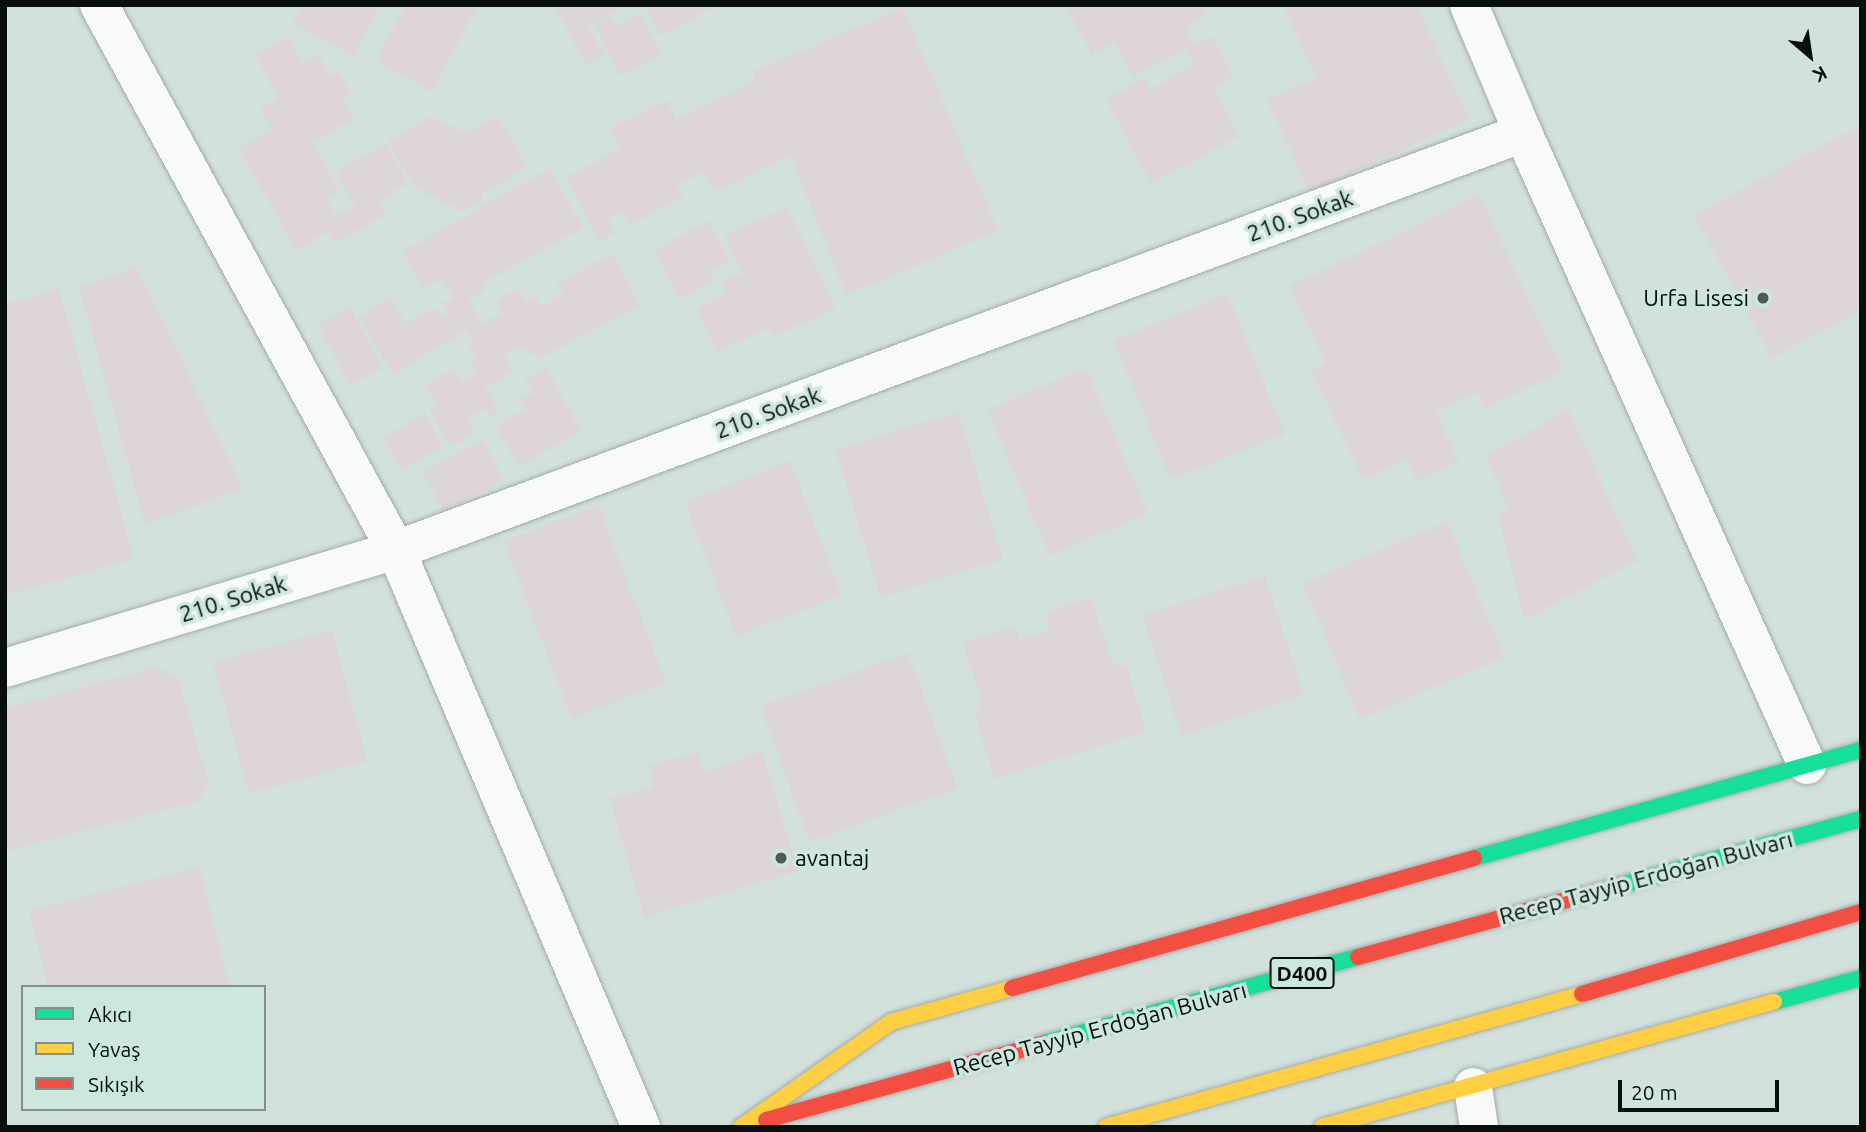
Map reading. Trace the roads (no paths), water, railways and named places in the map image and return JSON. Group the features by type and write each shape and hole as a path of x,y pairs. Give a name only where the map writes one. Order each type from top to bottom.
{"highway":[{"path":"742,1127 891,1023 1861,750"},
{"name":"Recep Tayyip Erdoğan Bulvarı","path":"742,1127 1861,819"},
{"path":"1107,1127 1484,1023 1861,912"},
{"path":"1322,1127 1861,978"}],"street":[{"path":"99,5 396,550 641,1127"},
{"path":"1469,5 1522,134 1807,765"},
{"name":"210. Sokak","path":"5,668 396,550 1522,134"},
{"path":"1474,1087 1479,1127"}],"place":[{"name":"Urfa Lisesi","path":"1763,298"},
{"name":"avantaj","path":"781,858"}]}
